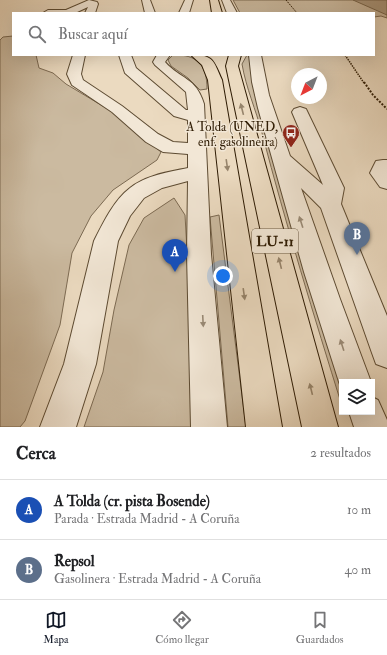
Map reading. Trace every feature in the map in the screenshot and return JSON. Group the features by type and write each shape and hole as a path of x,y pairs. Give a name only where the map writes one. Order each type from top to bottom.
{"highway":[{"path":"214,0 217,12"},
{"name":"LU-11","path":"199,56 208,62 215,80 264,427"},
{"name":"LU-11","path":"235,56 232,66 320,427"}],"street":[{"path":"146,0 150,12"},
{"path":"184,12 189,0"},
{"path":"226,0 232,12"},
{"path":"70,12 89,3 94,4 90,12"},
{"path":"79,56 74,74 77,82 117,109 152,138 197,161"},
{"path":"125,56 130,70 180,113 196,117"},
{"path":"163,56 159,62 163,68 183,82 192,92 196,104 199,254 209,427"},
{"path":"255,56 256,66 282,159 354,379"},
{"path":"300,112 334,188 330,204"},
{"path":"282,159 330,204 387,353"},
{"path":"58,427 80,364 106,241 122,211 136,193 197,161"},
{"path":"386,162 380,173 387,182"},
{"path":"367,415 372,427"}],"path":[{"path":"286,0 296,12"},
{"path":"346,56 373,95 387,108"}],"shaded area":[{"path":"233,0 354,0 387,12 387,18 381,16 375,17 375,12 239,12"},
{"path":"353,0 387,0 387,15"},
{"path":"12,36 12,56 36,56 39,68 53,73 66,84 116,114 161,152 157,160 113,190 91,216 72,253 60,325 25,421 20,427 0,427 0,40 3,37"},
{"path":"172,56 186,56 195,59 203,68 207,81 207,89 200,90 188,78 171,66 168,60"},
{"path":"246,56 248,56 252,63 341,379 339,379 339,396 300,270 260,124 246,82 242,64"},
{"path":"174,198 185,215 197,427 84,427 103,372 114,310 129,245 144,218"},
{"path":"219,215 246,427 228,427 210,217"}],"place":[{"name":"A Tolda (UNED, enf. gasolineira)","path":"291,148"},
{"name":"Repsol","path":"357,255"},
{"name":"A Tolda (cr. pista Bosende)","path":"175,272"}]}
